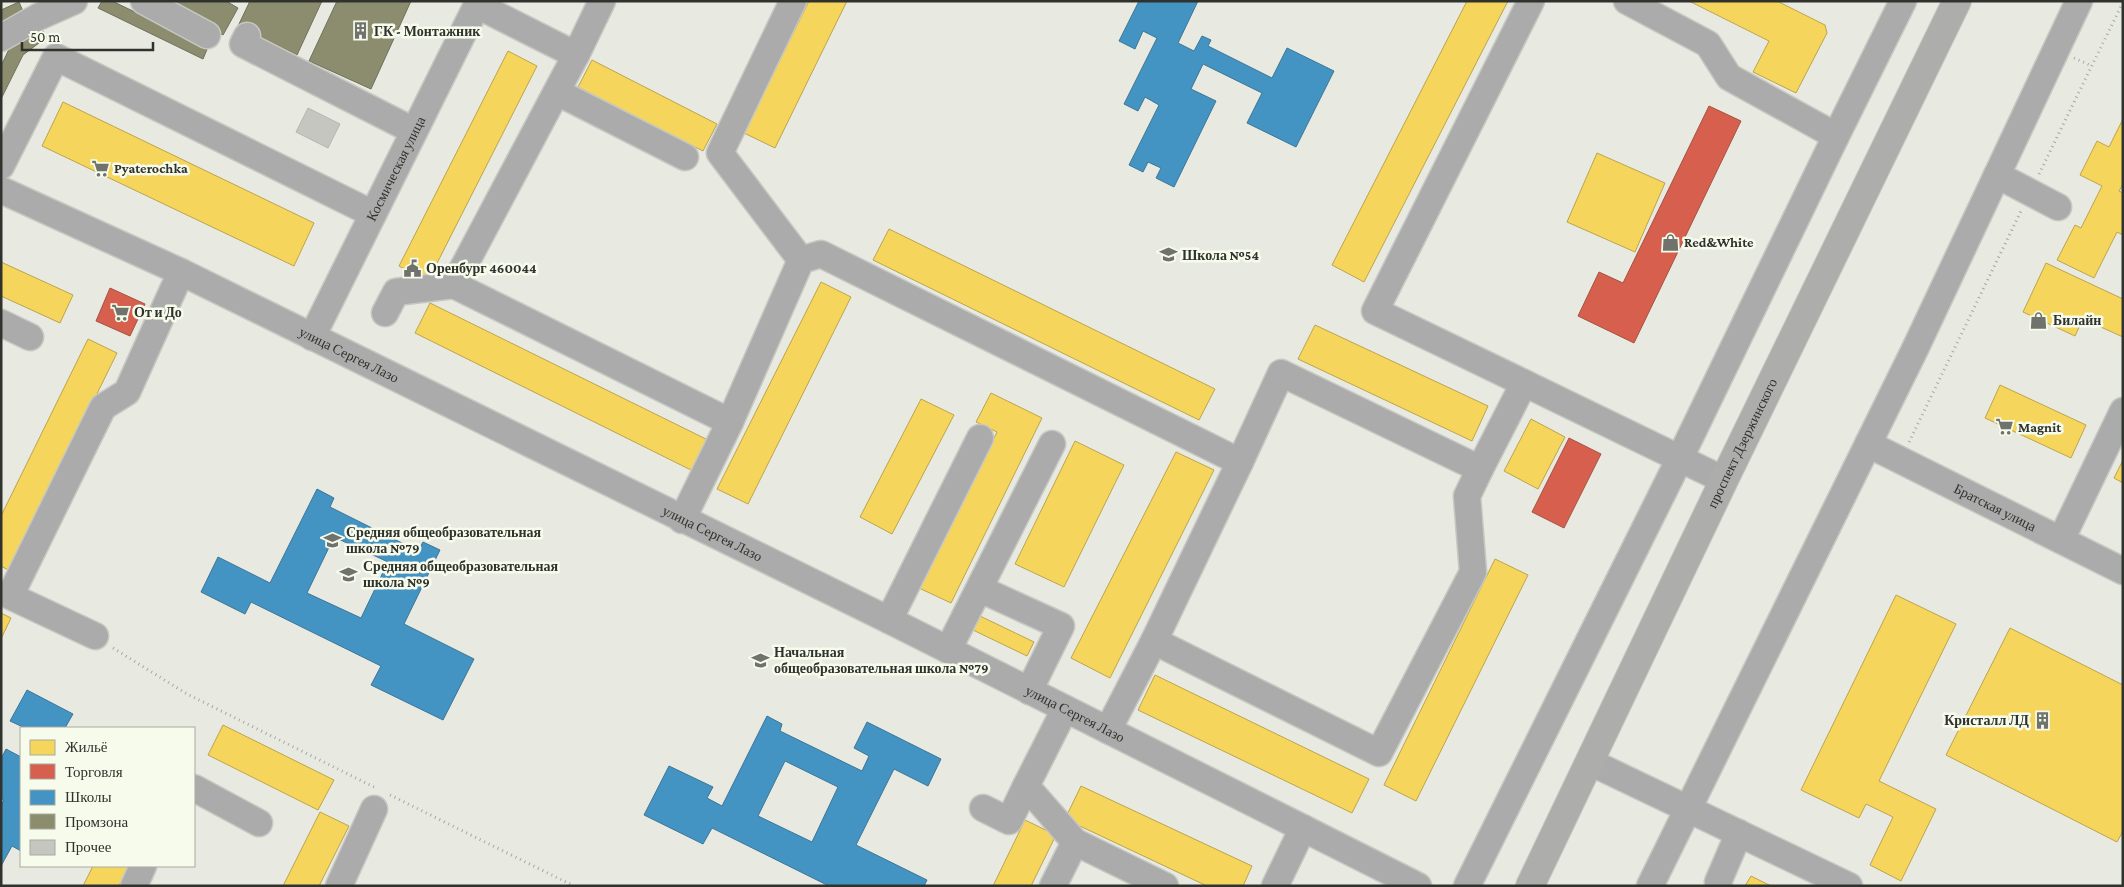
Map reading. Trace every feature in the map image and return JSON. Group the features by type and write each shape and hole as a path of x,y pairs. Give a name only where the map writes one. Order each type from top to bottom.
{"main road":[{"name":"проспект Дзержинского","path":"1530,886 1724,480 1957,1"}],"street":[{"path":"1,38 74,1"},
{"path":"144,1 207,35"},
{"path":"454,285 557,92 602,1"},
{"path":"793,1 720,153 801,260"},
{"path":"1531,1 1375,311 1724,480"},
{"path":"1627,1 1708,44 1729,77 1836,136"},
{"path":"1466,886 1680,458 1903,1"},
{"path":"1650,886 1868,444 2079,1"},
{"path":"478,3 576,55"},
{"name":"Космическая улица","path":"312,337 478,3"},
{"path":"247,36 242,44 414,131"},
{"path":"1,166 56,56 373,214"},
{"path":"557,92 685,157"},
{"path":"1997,175 2058,207"},
{"name":"улица Сергея Лазо","path":"1,190 181,272 682,520 889,620 1418,886"},
{"path":"682,520 730,422 801,260 821,254 1240,462"},
{"path":"95,636 10,596 103,407 127,392 181,272"},
{"path":"385,313 396,292 454,285 730,422"},
{"path":"1,323 30,337"},
{"path":"1108,730 1154,641 1281,374 1480,469"},
{"path":"1154,641 1379,753 1473,572 1467,496 1524,383"},
{"path":"2061,540 2123,411"},
{"path":"889,620 980,438"},
{"path":"948,650 1052,444"},
{"name":"Братская улица","path":"1868,444 2123,571"},
{"path":"980,589 1060,626 1029,691"},
{"path":"983,808 1009,821 1064,708"},
{"path":"1590,762 1849,886"},
{"path":"1026,786 1075,842 1165,886"},
{"path":"195,789 259,823"},
{"path":"339,886 374,809"},
{"path":"1275,886 1303,828"},
{"path":"1719,886 1718,882 1739,833"},
{"path":"1053,886 1075,842"},
{"path":"134,886 144,867"}],"path":[{"path":"1900,460 2123,2"},
{"path":"95,636 187,694 574,886"}],"building: Жильё":[{"path":"809,1 847,1 775,148 744,133"},
{"path":"1467,1 1508,1 1364,282 1332,265"},
{"path":"1689,1 1777,1 1825,25 1827,33 1796,93 1753,72 1769,41"},
{"path":"508,51 537,66 428,281 399,266"},
{"path":"592,60 717,124 703,151 578,87"},
{"path":"63,102 314,223 294,266 42,146"},
{"path":"2123,119 2123,184 2119,191 2123,193 2123,235 2117,232 2094,278 2057,260 2075,225 2081,228 2102,186 2080,175 2097,141 2109,147"},
{"path":"1597,153 1665,183 1635,252 1567,222"},
{"path":"889,229 1215,389 1199,420 873,260"},
{"path":"1,262 73,295 60,323 1,296"},
{"path":"2046,263 2123,299 2123,337 2083,319 2075,336 2023,312"},
{"path":"821,282 851,297 748,504 717,489"},
{"path":"430,303 710,441 695,472 415,333"},
{"path":"1315,325 1488,406 1472,441 1298,359"},
{"path":"88,339 117,353 10,571 1,566 1,516"},
{"path":"2000,385 2086,425 2071,458 1985,418"},
{"path":"991,393 1042,418 951,603 919,588 997,432 976,422"},
{"path":"921,399 954,415 892,534 860,517"},
{"path":"1531,419 1565,437 1538,489 1504,471"},
{"path":"1075,441 1124,465 1064,587 1015,564"},
{"path":"1176,452 1214,470 1110,678 1071,658"},
{"path":"2123,460 2123,483 2114,478"},
{"path":"1495,559 1528,575 1416,801 1384,785"},
{"path":"1896,595 1956,624 1879,781 1936,809 1901,881 1870,865 1893,817 1866,804 1859,818 1801,790"},
{"path":"1,613 11,618 1,639"},
{"path":"980,616 1034,642 1027,656 973,630"},
{"name":"Кристалл ЛД","path":"2010,628 2123,685 2123,831 2117,842 1946,755"},
{"path":"1155,675 1369,779 1352,813 1138,710"},
{"path":"223,725 334,780 318,810 208,755"},
{"path":"1081,786 1252,866 1243,886 1207,886 1065,819"},
{"path":"320,812 349,826 319,886 283,886"},
{"path":"1025,820 1056,835 1031,886 993,886"},
{"path":"92,867 128,867 119,886 83,886"},
{"path":"1751,876 1771,886 1745,886"}],"building: Торговля":[{"path":"1709,106 1741,121 1634,343 1578,316 1599,272 1623,283"},
{"name":"От и До","path":"110,288 145,304 130,336 96,321"},
{"path":"1569,438 1601,454 1564,528 1532,512"}],"building: Школы":[{"path":"1139,1 1198,1 1178,43 1194,51 1202,36 1211,40 1208,46 1272,78 1287,48 1334,71 1296,147 1247,123 1262,93 1203,64 1191,89 1216,101 1174,187 1156,178 1161,168 1148,162 1143,172 1129,165 1159,105 1145,97 1138,111 1124,104 1157,38 1143,31 1135,49 1119,41"},
{"path":"317,489 334,498 330,507 418,551 423,542 440,550 404,624 474,659 443,720 371,685 381,666 251,602 245,614 201,592 218,557 270,583","holes":["334,537 388,562 361,618 307,593"]},
{"path":"27,690 73,714 66,727 23,727 10,721"},
{"path":"767,716 782,724 780,731 862,771 869,756 854,748 867,722 941,759 928,786 894,769 856,845 927,880 924,886 829,886 712,828 703,844 644,815 669,766 713,787 707,798 722,806","holes":["785,761 838,787 812,842 758,816"]},
{"path":"6,749 20,756 20,850 12,846 1,866 1,805 4,800 1,798 1,759"}],"building: Промзона":[{"path":"102,1 112,1 208,47 203,59 98,8"},
{"path":"160,1 226,1 238,8 223,35"},
{"path":"250,1 322,1 297,55 238,26"},
{"name":"ГК - Монтажник","path":"337,1 411,1 371,89 309,61"},
{"path":"19,2 25,16 1,27 1,10"},
{"path":"38,24 47,37 23,55 1,99 1,66 12,43"}],"building: Прочее":[{"path":"308,108 340,124 328,148 296,132"}],"place":[{"name":"ГК - Монтажник","path":"360,31"},
{"name":"Pyaterochka","path":"100,168"},
{"name":"Red&White","path":"1670,242"},
{"name":"Школа №54","path":"1168,255"},
{"name":"Оренбург 460044","path":"412,268"},
{"name":"От и До","path":"120,312"},
{"name":"Билайн","path":"2039,320"},
{"name":"Magnit","path":"2004,427"},
{"name":"Средняя общеобразовательная школа №79","path":"332,540"},
{"name":"Средняя общеобразовательная школа №9","path":"349,574"},
{"name":"Начальная общеобразовательная школа №79","path":"760,660"},
{"name":"Кристалл ЛД","path":"2043,720"}]}
